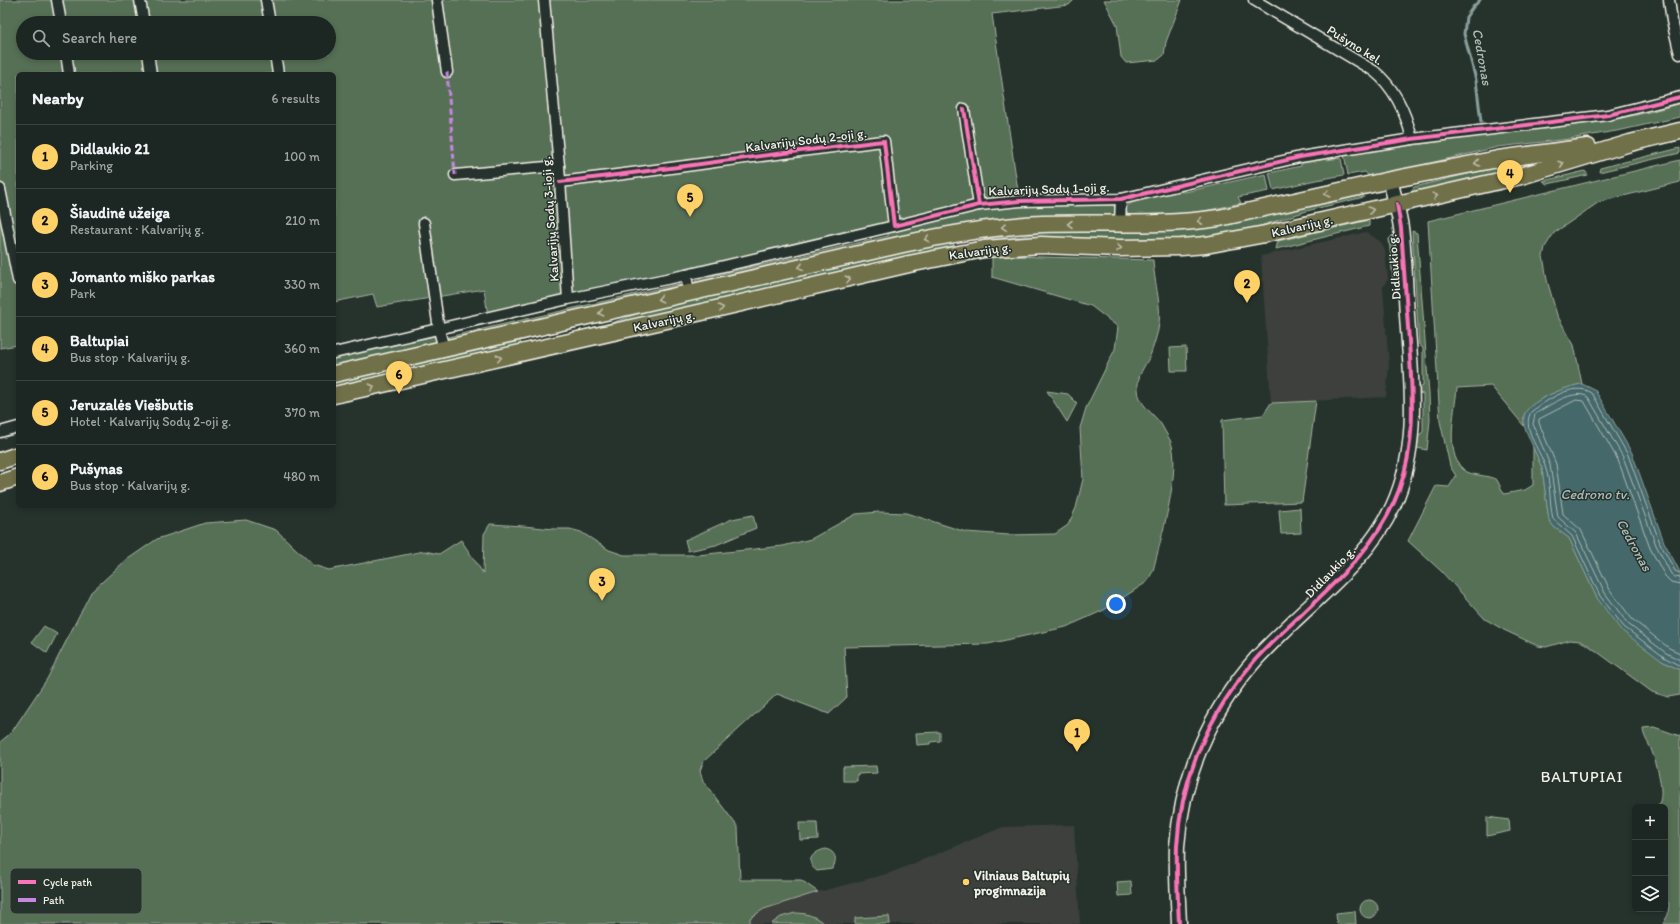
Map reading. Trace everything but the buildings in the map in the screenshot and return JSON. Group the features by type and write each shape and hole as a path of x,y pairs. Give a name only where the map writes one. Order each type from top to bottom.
{"main road":[{"name":"Kalvarijų g.","path":"336,395 970,251 1010,246 1041,245 1146,248 1193,246 1265,234 1521,176 1630,143 1680,131"},
{"name":"Kalvarijų g.","path":"336,374 903,244 966,231 1042,224 1163,224 1219,218 1498,158 1630,143"},
{"path":"966,231 970,251"},
{"path":"522,331 527,351"},
{"path":"0,461 16,457"},
{"path":"0,483 16,478"}],"street":[{"path":"57,0 60,16"},
{"path":"140,0 143,16"},
{"path":"266,0 269,16"},
{"path":"437,0 447,72"},
{"name":"Kalvarijų Sodų 3-ioji g.","path":"544,0 559,166 568,299 686,275 894,226"},
{"name":"Pušyno kel.","path":"1254,0 1356,60 1383,78 1394,92 1408,123 1412,139"},
{"path":"1669,0 1672,21 1680,54"},
{"path":"67,60 69,72"},
{"path":"149,60 151,72"},
{"path":"276,60 278,72"},
{"path":"1120,200 1300,157 1412,139 1608,115 1680,97"},
{"name":"Kalvarijų Sodų 1-oji g.","path":"964,109 979,204 1020,201 1120,200 1120,224"},
{"name":"Kalvarijų Sodų 2-oji g.","path":"560,182 775,153 884,141 894,226"},
{"path":"455,175 559,166"},
{"name":"Didlaukio g.","path":"1179,924 1177,867 1179,827 1189,779 1205,736 1227,696 1256,659 1331,587 1371,543 1393,505 1405,473 1412,436 1413,404 1401,228 1397,204 1390,180"},
{"path":"0,189 16,270"},
{"path":"894,226 979,204"},
{"path":"424,223 444,349"},
{"path":"686,275 689,293"},
{"path":"336,353 440,330 568,299"},
{"path":"0,432 16,428"}],"shaded area":[{"path":"1366,232 1381,242 1385,251 1388,279 1383,287 1389,366 1386,397 1271,403 1261,256"},
{"name":"Vilniaus Baltupių progimnazija","path":"1074,825 1080,924 750,924 750,918 764,909 818,892 890,873 1003,827"}],"green space":[{"path":"0,0 1074,0 1069,5 992,14 1019,198 623,283 488,316 484,289 377,307 373,294 336,302 336,72 16,72 16,345 0,348"},
{"path":"1104,0 1182,0 1166,42 1164,55 1158,60 1126,63 1121,57 1117,25"},
{"path":"1680,103 1680,117 1622,130 1569,139 1498,147 1370,177 1365,172 1348,175 1344,154 1604,121 1650,112"},
{"path":"1680,148 1680,153 1599,172 1600,168"},
{"path":"1584,153 1412,193 1411,191 1414,187 1508,164"},
{"path":"1341,158 1344,175 1273,190 1269,173 1301,166 1303,163"},
{"path":"1680,160 1680,182 1599,202 1554,233 1545,247 1543,256 1547,280 1557,315 1574,345 1582,384 1551,394 1535,403 1525,413 1524,426 1491,386 1457,388 1452,434 1455,456 1460,465 1467,472 1497,480 1504,494 1525,490 1533,485 1533,447 1542,468 1548,513 1554,527 1569,538 1597,598 1662,661 1680,670 1680,695 1668,697 1652,692 1588,645 1580,641 1570,640 1546,647 1538,646 1485,619 1441,571 1408,541 1436,486 1449,487 1456,476 1450,466 1440,421 1428,221"},
{"path":"1585,171 1588,175 1548,184 1543,181"},
{"path":"1266,174 1269,191 1238,197 1241,203 1191,214 1131,219 1125,209 1135,201 1143,198 1171,192 1185,192"},
{"path":"1363,193 1364,197 1307,211 1251,229 1193,238 1158,241 1026,238 985,241 984,239 1022,236 1055,230 1189,230 1219,225"},
{"path":"1029,203 1113,205 1117,210 1117,213 1112,218 1046,218 697,284 695,280 888,236 888,232 988,208"},
{"path":"1369,220 1369,226 1276,249 1278,241"},
{"path":"1412,231 1417,233 1429,394 1430,420 1427,450 1417,448 1419,435 1423,432 1423,394 1419,393 1419,388 1423,386 1423,348 1419,345"},
{"path":"1393,235 1396,275 1393,279 1389,239"},
{"path":"950,240 954,242 953,247 538,341 614,322 659,306"},
{"path":"1008,256 1153,260 1159,304 1159,321 1150,356 1140,376 1138,389 1140,399 1143,404 1161,424 1170,440 1173,452 1174,467 1169,504 1153,571 1147,582 1104,610 1066,627 988,644 844,647 847,697 829,714 777,694 703,762 700,771 703,781 738,827 740,880 801,880 818,892 764,909 750,918 750,924 0,924 0,742 11,733 47,679 91,592 125,561 157,539 205,523 246,520 276,530 313,565 329,570 424,551 439,554 461,540 483,573 484,534 490,524 570,529 581,532 609,550 624,555 698,555 783,546 811,539 856,514 879,512 906,513 966,532 1009,535 1055,534 1068,525 1076,508 1083,479 1080,428 1086,408 1115,349 1118,327 1091,306 992,277 992,257"},
{"path":"683,283 683,287 450,339 448,337"},
{"path":"434,334 438,337 437,345 336,368 336,356"},
{"path":"520,340 521,345 336,390 336,381"},
{"path":"1186,347 1187,371 1171,371 1170,348"},
{"path":"1047,391 1068,394 1077,403 1067,422"},
{"path":"1316,401 1302,502 1224,505 1222,420 1263,415 1271,403"},
{"path":"1300,508 1301,533 1281,534 1279,510"},
{"path":"753,515 756,528 716,545 688,551 685,540 732,519"},
{"path":"44,626 57,634 47,653 32,642"},
{"path":"1654,727 1680,736 1680,924 1663,924 1668,915 1669,903 1668,804 1659,804 1661,795 1660,779 1643,728"},
{"path":"940,732 940,741 930,742 930,744 917,745 916,733"},
{"path":"876,766 877,773 857,774 857,781 843,781 843,767"},
{"path":"1487,817 1509,820 1510,831 1487,836"},
{"path":"799,823 817,823 818,839 800,840"},
{"path":"826,849 834,854 834,866 832,869 817,871 811,864 812,857 814,854"},
{"path":"1131,881 1132,895 1118,896 1117,882"},
{"path":"1369,900 1375,903 1378,909 1375,915 1369,918 1363,915 1360,909 1363,903"},
{"path":"1355,911 1356,924 1337,924 1336,913"},
{"path":"795,913 811,916 824,924 771,924 781,917"},
{"path":"889,916 890,924 855,924 855,918"}],"water":[{"name":"Cedrono tv.","path":"1582,384 1595,390 1632,453 1664,542 1680,572 1680,670 1662,661 1621,630 1597,598 1569,538 1554,527 1549,520 1542,468 1524,426 1524,416 1534,403 1550,394"}],"waterway":[{"name":"Cedronas","path":"1480,0 1466,17 1464,34 1476,80 1481,122"}],"marked path":[{"path":"447,72 455,175"}],"cycle path":[{"path":"964,109 979,205 1020,201 1121,199 1300,157 1412,139 1608,115 1680,97"},
{"path":"560,182 884,141 894,226 979,205"},
{"path":"1179,924 1177,846 1180,820 1192,770 1212,724 1224,702 1255,660 1358,558 1381,526 1391,509 1405,472 1411,435 1412,397 1401,228 1397,204"}],"place":[{"name":"Baltupiai","path":"1510,193"},
{"name":"Jeruzalės Viešbutis","path":"690,217"},
{"name":"Šiaudinė užeiga","path":"1247,303"},
{"name":"Pušynas","path":"399,394"},
{"name":"Jomanto miško parkas","path":"602,601"},
{"name":"Didlaukio 21","path":"1077,752"},
{"name":"Vilniaus Baltupių progimnazija","path":"966,882"}],"district":[{"name":"BALTUPIAI","path":"1582,777"}]}
